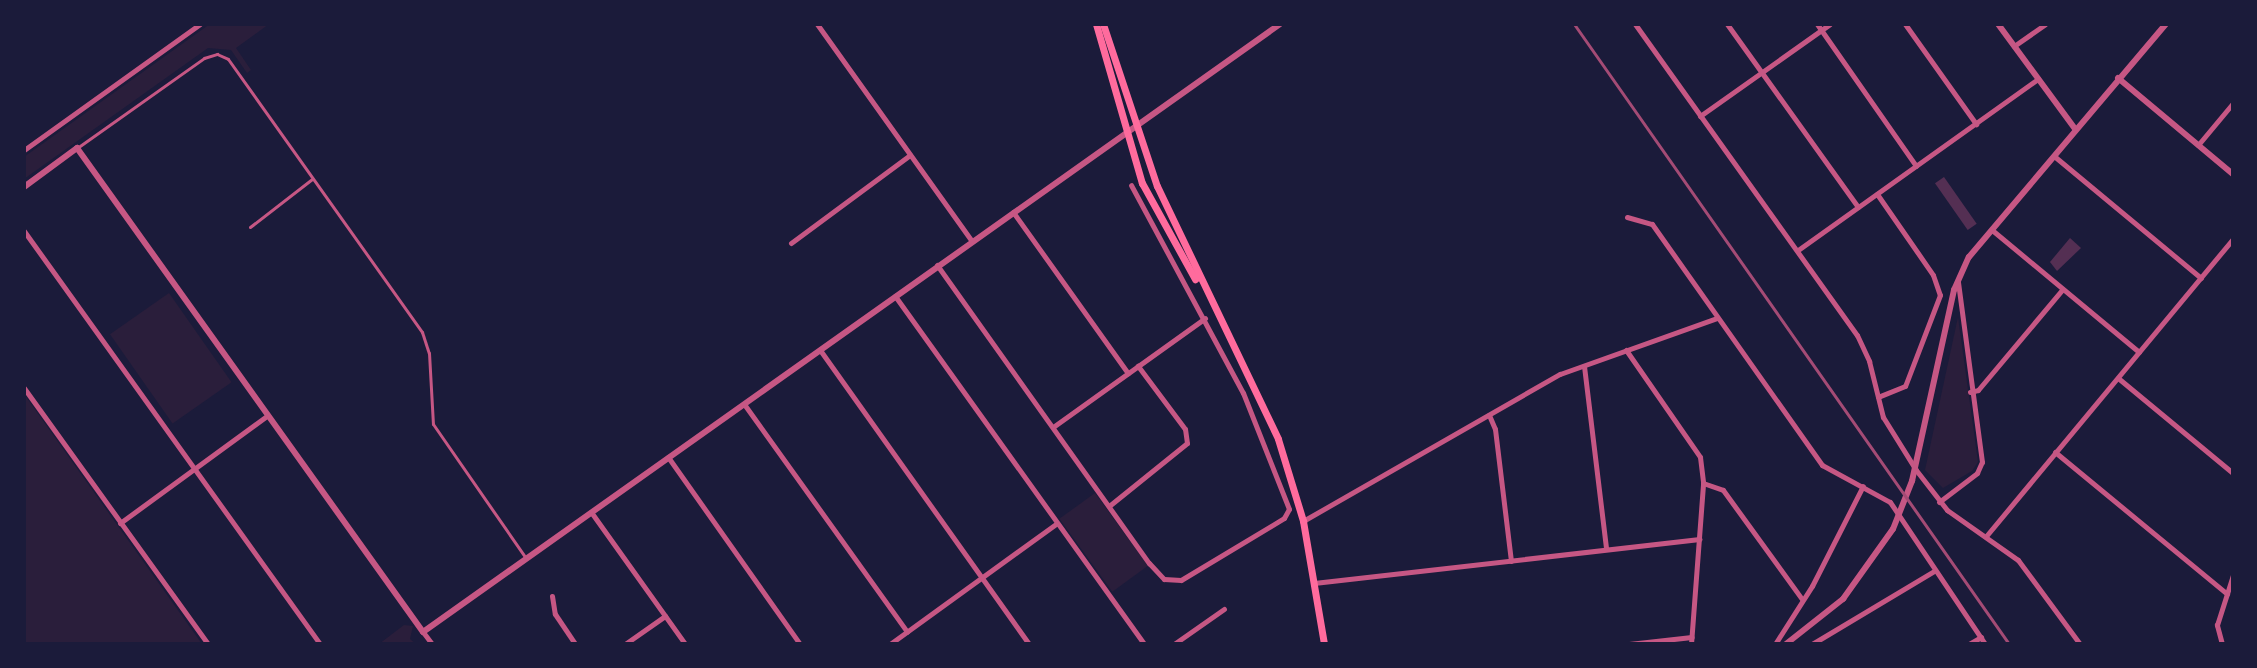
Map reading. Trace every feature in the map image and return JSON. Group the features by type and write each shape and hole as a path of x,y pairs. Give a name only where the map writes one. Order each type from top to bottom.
{"main road":[{"path":"1096,24 1125,135 1153,208 1213,308"},
{"path":"1103,24 1157,186 1278,439 1303,521 1324,644"}],"street":[{"path":"24,150 189,27 200,24"},
{"path":"817,24 971,240"},
{"path":"423,632 937,264 1137,128 1280,24"},
{"path":"1635,24 1865,349 1891,434 1939,502 1987,535 2026,569 2080,644"},
{"path":"1727,24 1858,207"},
{"path":"1817,24 1916,166"},
{"path":"1700,116 1830,24"},
{"path":"1905,24 1976,124"},
{"path":"1998,24 2075,129"},
{"path":"2014,46 2045,24"},
{"path":"1786,644 1843,599 1893,529 1922,441 1958,281 1991,229 2166,24"},
{"path":"2118,78 2233,174"},
{"path":"1797,251 2038,79"},
{"path":"2198,145 2233,103"},
{"path":"24,187 77,148 432,644"},
{"path":"791,243 910,155"},
{"path":"2053,156 2201,278"},
{"path":"937,264 1160,575 1175,582 1289,512 1266,441 1205,318 1131,185"},
{"path":"1877,194 1933,275 1940,295 1905,386 1878,397"},
{"path":"1012,211 1128,373"},
{"path":"1627,217 1652,224 1822,465 1843,480 1863,486 1890,502 1985,644"},
{"path":"1991,229 2139,352"},
{"path":"24,231 320,644"},
{"path":"1987,535 2233,239"},
{"path":"1939,502 1981,465 1958,281"},
{"path":"1970,392 1978,390 2062,290"},
{"path":"894,295 1144,644"},
{"path":"1053,427 1205,318"},
{"path":"1303,521 1489,415 1584,366 1717,318"},
{"path":"819,349 1026,643"},
{"path":"1626,350 1700,457 1703,483 1691,640 1629,644"},
{"path":"1109,506 1187,443 1185,429 1138,366"},
{"path":"1584,366 1606,549"},
{"path":"2118,378 2233,473"},
{"path":"24,388 208,644"},
{"path":"743,403 907,632"},
{"path":"1489,415 1511,561"},
{"path":"120,523 267,416"},
{"path":"2055,452 2227,594"},
{"path":"667,456 800,644"},
{"path":"1703,483 1723,490 1802,599"},
{"path":"1775,644 1863,486"},
{"path":"591,512 685,644"},
{"path":"890,644 1057,523"},
{"path":"1314,583 1699,539"},
{"path":"1812,644 1934,571"},
{"path":"2222,644 2217,625 2233,575"},
{"path":"552,596 555,614 575,644"},
{"path":"1174,644 1224,609"},
{"path":"625,644 665,616"},
{"path":"1969,644 1981,637"}],"lane":[{"path":"77,148 204,58 217,54 234,65 422,332 429,353 433,424 526,558"},
{"path":"250,227 312,179"}],"shaded area":[{"path":"210,24 269,24 236,48 251,70 247,73 231,50 208,48 24,179 24,157"},
{"path":"169,293 232,382 173,424 110,334"},
{"path":"1958,317 1978,462 1972,471 1943,488 1925,470"},
{"path":"24,394 202,644 24,644"},
{"path":"1095,493 1148,566 1112,592 1059,519"},
{"path":"404,625 413,626 410,639 416,644 379,644"}],"building":[{"path":"1944,177 1977,224 1968,230 1935,183"},
{"path":"2070,238 2081,248 2057,271 2050,262"}],"railway":[{"path":"1574,24 2009,644"}]}
